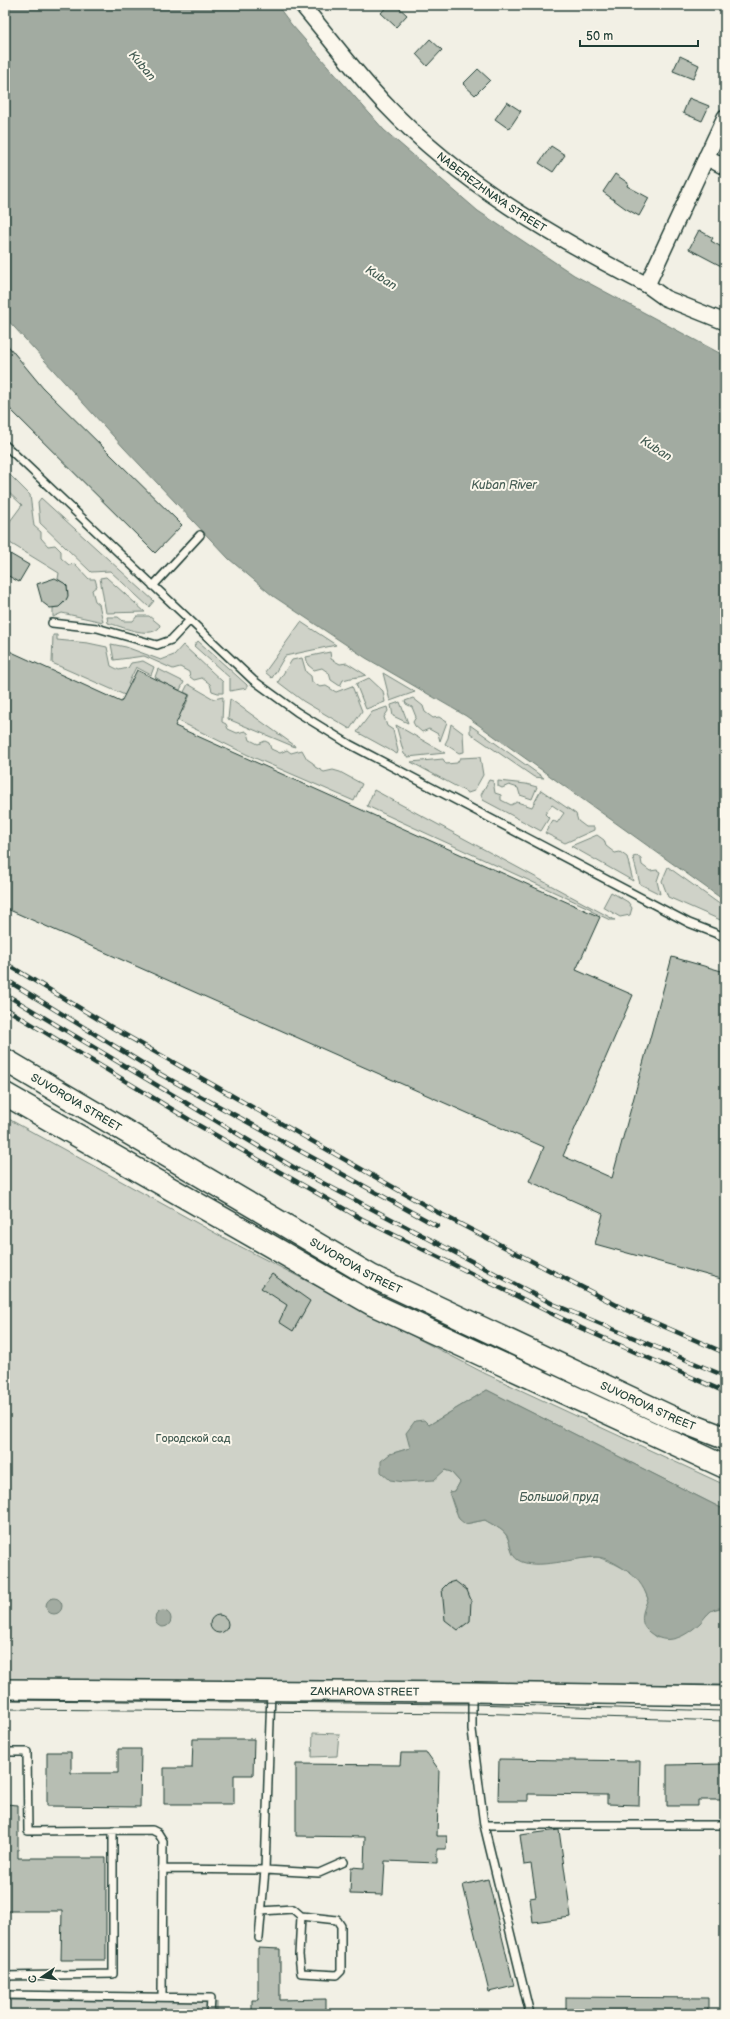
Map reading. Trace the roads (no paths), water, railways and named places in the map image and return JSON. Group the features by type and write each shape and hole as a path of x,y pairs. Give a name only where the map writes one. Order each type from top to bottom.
{"main road":[{"name":"SUVOROVA STREET","path":"5,1060 371,1276 673,1418 725,1438"},
{"name":"SUVOROVA STREET","path":"5,1094 372,1304 725,1467"}],"street":[{"name":"NABEREZHNAYA STREET","path":"302,5 385,105 429,146 470,180 529,220 647,285 665,298 725,322"},
{"path":"647,285 725,117"},
{"path":"706,157 725,166"},
{"name":"ZAKHAROVA STREET","path":"5,1689 472,1692 725,1696"}],"lane":[{"path":"5,444 189,621 253,680 297,712 349,744 682,919 725,937"},
{"path":"153,586 200,536"},
{"path":"52,623 97,628 158,645 171,640 189,621"},
{"path":"259,1938 265,1870 271,1691"},
{"path":"472,1692 472,1730 484,1825 530,2014"},
{"path":"5,1752 27,1752 28,1831 152,1830 158,1833 163,1841 162,1997"},
{"path":"484,1825 725,1825"},
{"path":"5,1976 113,1974 113,1830"},
{"path":"162,1869 265,1870 319,1873 344,1862"},
{"path":"261,1911 293,1909 301,1916 337,1920 341,1926 341,1971 337,1975 301,1973 299,1955 301,1916"},
{"path":"5,1995 211,1998 210,2014"}],"water":[{"name":"Kuban River","path":"5,5 277,5 291,24 384,130 478,211 574,275 725,356 725,901 466,716 366,658 273,596 229,559 124,448 5,317"},
{"name":"Большой пруд","path":"487,1390 725,1510 725,1607 711,1611 700,1623 682,1636 662,1639 649,1632 644,1625 642,1616 648,1599 644,1590 636,1578 618,1565 600,1557 545,1564 525,1563 515,1558 507,1536 500,1529 485,1520 465,1524 459,1519 449,1492 455,1491 460,1482 451,1472 445,1470 434,1480 404,1482 390,1480 381,1472 381,1461 390,1454 410,1448 406,1433 415,1421 424,1420 429,1425"},
{"path":"51,1598 57,1598 62,1603 60,1612 57,1614 51,1614 46,1609 46,1603"},
{"path":"160,1611 166,1611 171,1616 169,1625 166,1627 160,1627 155,1622 155,1616"}],"tram line":[{"path":"5,1700 471,1704 725,1711"},
{"path":"5,1709 472,1713 725,1721"}],"railway":[{"path":"5,963 113,1028 437,1212 626,1310 725,1353"},
{"path":"5,979 160,1074 437,1226"},
{"path":"5,994 298,1170 553,1304 725,1376"},
{"path":"5,1008 198,1125 362,1219 581,1328 725,1392"}],"water label":[{"name":"Kuban","path":"142,66"},
{"name":"Kuban","path":"381,278"},
{"name":"Kuban","path":"656,449"}],"park label":[{"name":"Городской сад","path":"193,1438"}]}
